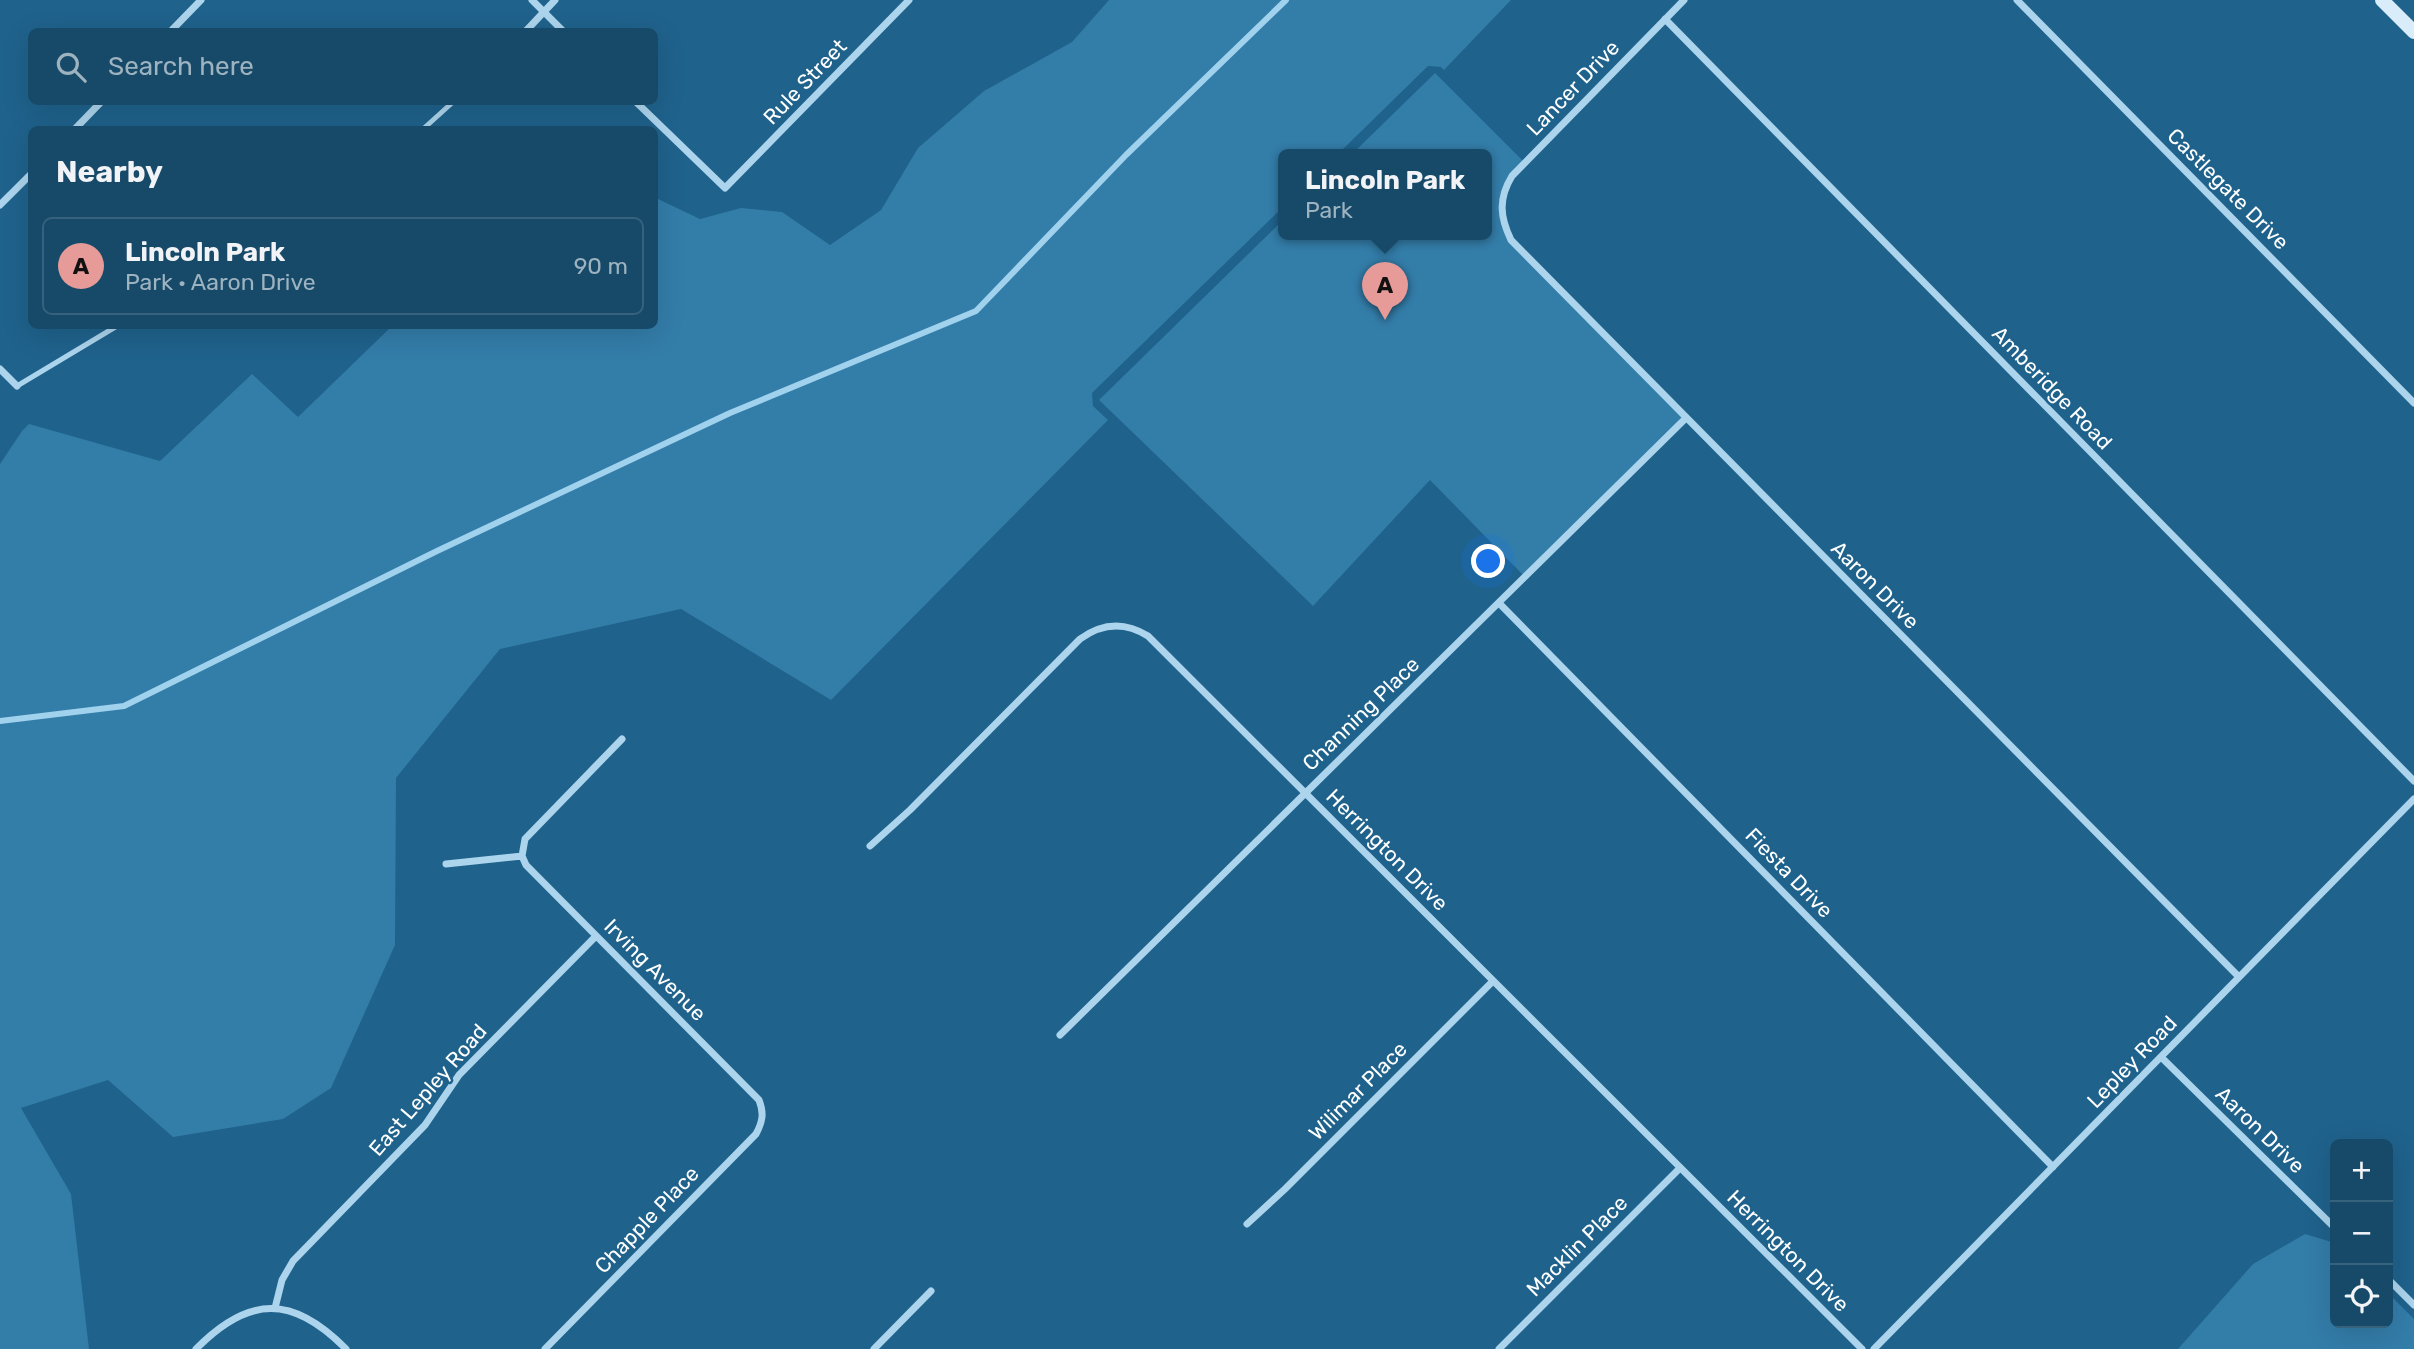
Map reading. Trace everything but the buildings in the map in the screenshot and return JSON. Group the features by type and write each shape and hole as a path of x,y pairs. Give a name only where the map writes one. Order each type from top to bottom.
{"street":[{"path":"174,28 201,0"},
{"path":"532,0 560,28"},
{"path":"529,28 555,0"},
{"name":"Rule Street","path":"639,105 725,188 909,0"},
{"name":"Lancer Drive","path":"1501,208 1505,188 1512,176 1684,0"},
{"name":"Castlegate Drive","path":"2017,0 2414,403"},
{"path":"2382,0 2414,32"},
{"name":"Amberidge Road","path":"1665,19 2414,781"},
{"path":"78,126 98,105"},
{"path":"0,205 28,177"},
{"name":"Aaron Drive","path":"1501,208 1503,224 1511,240 2239,977"},
{"path":"0,369 17,386"},
{"name":"Channing Place","path":"1060,1035 1686,418"},
{"name":"Fiesta Drive","path":"1499,603 2053,1167"},
{"name":"Herrington Drive","path":"870,846 910,810 1080,639 1102,626 1120,625 1137,629 1148,636 1862,1349"},
{"path":"446,863 522,856 525,839 622,739"},
{"name":"Lepley Road","path":"1874,1349 2414,799"},
{"name":"Irving Avenue","path":"522,856 526,864 759,1100 763,1110"},
{"name":"East Lepley Road","path":"275,1308 282,1280 293,1261 425,1125 458,1075 596,936"},
{"name":"Wilimar Place","path":"1247,1224 1493,981"},
{"name":"Aaron Drive","path":"2161,1058 2330,1223"},
{"name":"Chapple Place","path":"545,1349 756,1134 762,1123 763,1110"},
{"name":"Macklin Place","path":"1499,1349 1680,1168"},
{"path":"2393,1284 2414,1305"},
{"path":"874,1349 931,1291"},
{"path":"196,1349 225,1322 238,1315 275,1308 305,1315 325,1328 346,1349"}],"lane":[{"path":"426,126 450,105"},
{"path":"17,386 112,329"}],"shaded area":[{"path":"1109,0 1511,0 1444,70 1441,67 1428,66 1343,149 1278,149 1278,212 1092,393 1093,406 1108,420 831,700 681,609 500,649 396,778 395,945 331,1088 283,1119 173,1137 108,1080 21,1108 71,1194 89,1349 0,1349 0,464 22,431 29,424 160,461 252,374 298,417 389,329 658,329 658,199 700,219 741,208 782,212 830,245 881,210 918,148 984,91 1072,42"},
{"path":"1435,73 1525,163 1512,176 1501,208 1511,240 1686,418 1525,577 1430,480 1313,606 1099,400 1278,225 1278,240 1492,240 1492,149 1357,149"},
{"path":"2305,1234 2330,1242 2330,1328 2393,1328 2393,1298 2414,1319 2414,1349 2178,1349 2253,1264"}],"waterway":[{"path":"0,721 124,706 437,551 730,413 976,311 1126,155 1286,0"}],"place":[{"name":"Lincoln Park","path":"1385,320"}]}
